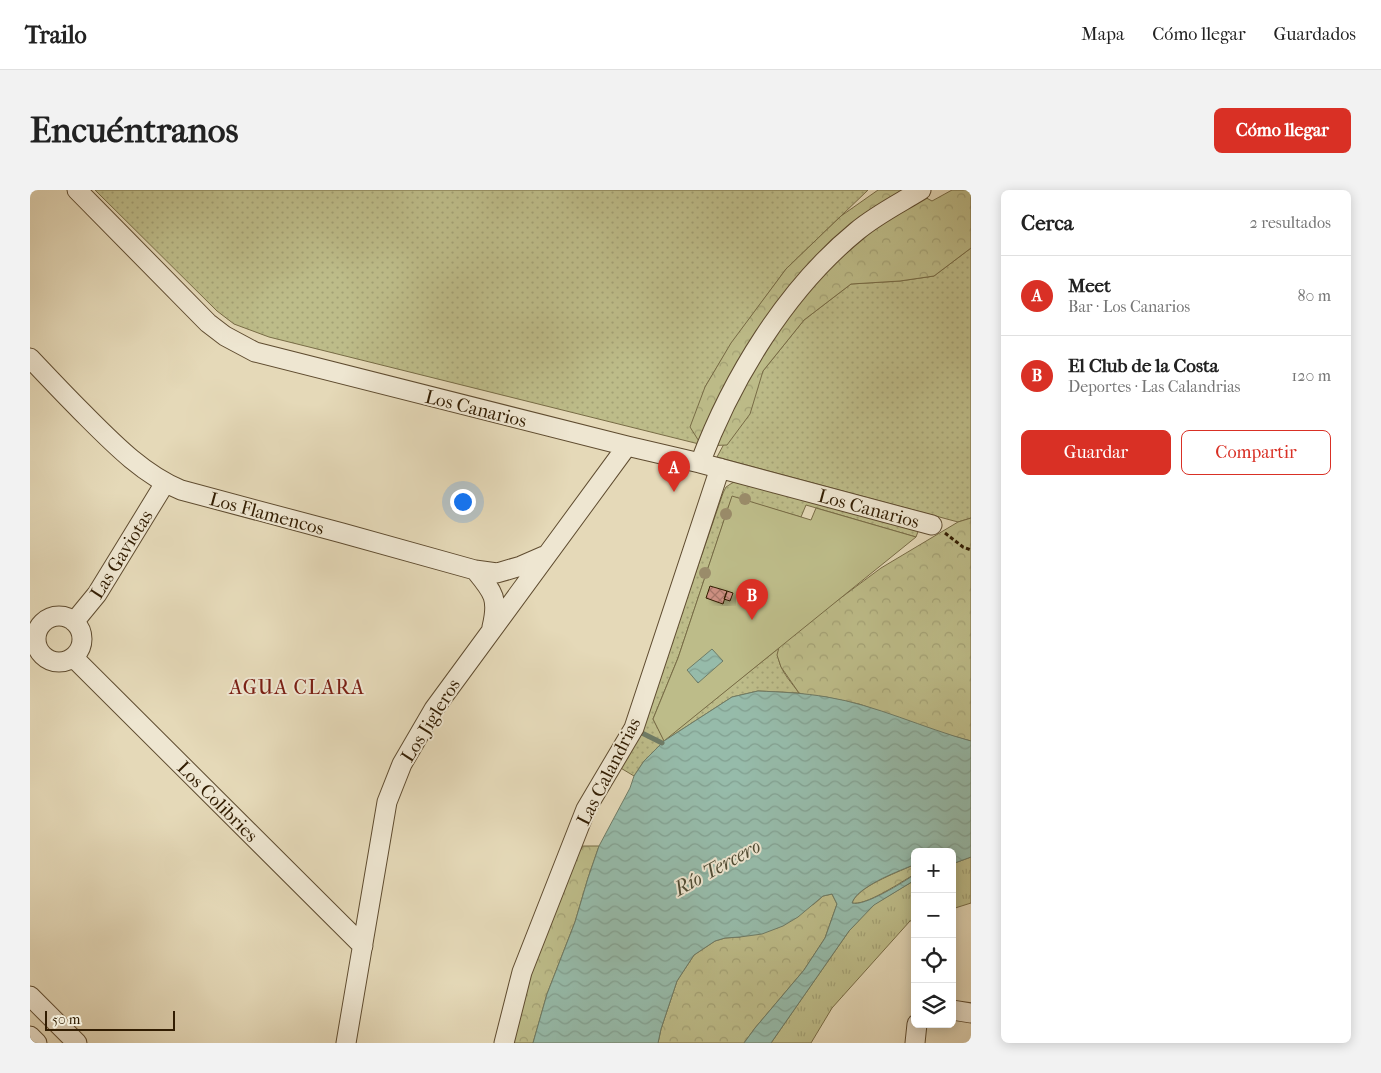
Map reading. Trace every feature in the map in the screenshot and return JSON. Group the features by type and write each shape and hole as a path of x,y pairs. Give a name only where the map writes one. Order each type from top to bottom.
{"street":[{"name":"Los Canarios","path":"77,190 208,323 225,336 255,352 720,468 932,525"},
{"path":"700,463 721,412 750,358 787,305 821,263 859,230 921,190"},
{"name":"Los Flamencos","path":"30,358 110,440 165,484 181,490 342,532 475,570 497,573 521,566 546,555"},
{"name":"Los Jigleros","path":"346,1043 387,802 402,764 434,709 627,446"},
{"name":"Las Calandrias","path":"504,1043 522,972 586,809 634,728 720,468"},
{"name":"Las Gaviotas","path":"74,622 97,594 165,484"},
{"path":"475,570 490,588 495,600 496,612 491,630"},
{"path":"60,616 74,622 81,634 82,642 80,649 73,657 62,662 54,662 47,659 33,646 40,626 52,617 60,616"},
{"name":"Los Colibries","path":"73,657 363,946"},
{"path":"30,996 76,1043"},
{"path":"956,1011 971,1013"},
{"path":"915,1043 917,1028"},
{"path":"30,1036 37,1043"}],"path":[{"path":"932,525 946,533 963,547 971,550"}],"green space":[{"path":"95,190 868,190 786,269 731,344 705,387 707,446 269,337 234,324 217,311"},
{"path":"878,190 912,190 932,201 952,190 971,190 971,248 934,276 900,281 851,284 804,320 763,371 750,414 727,445 702,446 690,427 705,387 731,343 786,269 841,216"},
{"path":"971,248 971,518 958,522 717,457 763,371 804,320 851,284 900,281 934,276"},
{"path":"735,481 919,529 916,537 806,505 801,517 732,497 678,658 653,719 664,740 779,648 778,655 781,666 799,693 758,691 732,697 664,741 644,761 634,776 619,767 642,729 723,493 726,487"},
{"path":"732,496 811,520 816,508 916,537 664,741 653,719 678,658"},
{"path":"971,518 971,741 941,733 859,704 799,693 781,667 777,655 780,643 881,568 958,522"},
{"path":"583,846 599,846 575,922 547,994 533,1043 507,1043 529,966 576,857"},
{"path":"971,857 971,903 956,908 956,893 956,863"},
{"path":"911,866 911,876 873,898 852,903 861,891"},
{"path":"911,882 911,921 832,1008 811,1043 771,1043 849,931 873,905"},
{"path":"832,894 837,904 825,938 804,970 744,1043 658,1043 677,981 694,955 715,941 740,937 814,904 823,896"}],"water":[{"path":"712,649 723,661 698,683 687,670"},
{"name":"Río Tercero","path":"758,691 827,697 863,705 971,741 971,857 956,863 956,848 911,848 911,866 887,876 861,891 852,903 874,898 911,877 911,882 874,905 849,931 771,1043 744,1043 804,970 825,938 837,904 832,894 823,896 798,917 783,926 762,934 715,941 694,955 677,981 658,1043 533,1043 547,994 575,922 599,846 630,788 634,776 644,761 664,741 732,697"}],"building":[{"path":"710,586 727,591 723,604 706,598"},
{"path":"727,591 733,593 730,601 724,599"}],"waterway":[{"path":"636,730 662,743"}],"place":[{"name":"Meet","path":"674,492"},
{"name":"El Club de la Costa","path":"752,620"}],"district":[{"name":"AGUA CLARA","path":"297,687"}]}
